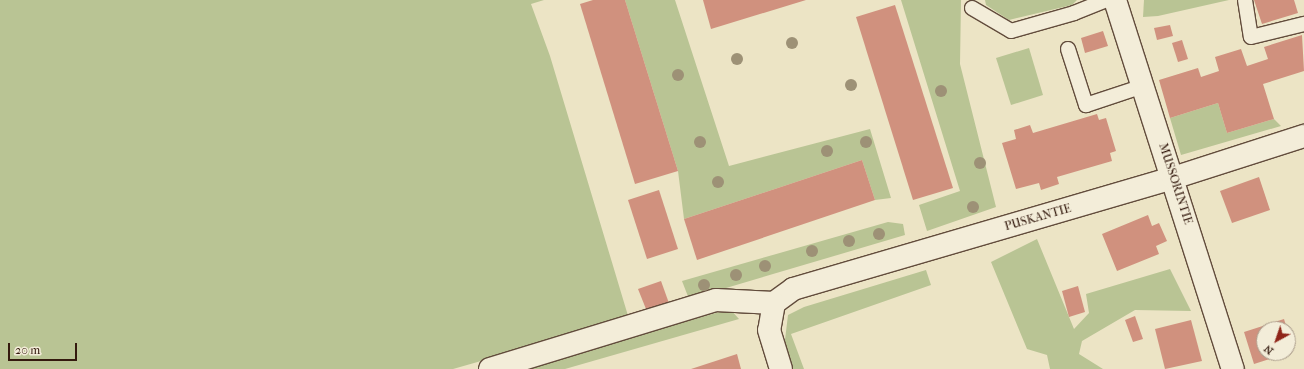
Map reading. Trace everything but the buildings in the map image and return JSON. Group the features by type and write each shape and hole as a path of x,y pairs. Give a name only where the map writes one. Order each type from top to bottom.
{"street":[{"name":"MUSSORINTIE","path":"1115,0 1233,369"},
{"name":"PUSKANTIE","path":"774,303 793,289 1173,178 1304,136"},
{"path":"490,369 716,300 774,303 769,330 781,369"}],"lane":[{"path":"972,8 1011,31 1074,14 1107,0"},
{"path":"1245,0 1251,37 1304,24"},
{"path":"1068,49 1086,105 1143,86"}],"green space":[{"path":"0,0 544,0 531,4 550,56 629,319 453,369 0,369"},
{"path":"625,0 675,0 729,166 870,129 891,198 875,200 862,160 684,219 678,171"},
{"path":"901,0 961,0 960,64 996,207 927,231 919,205 960,191"},
{"path":"985,0 1077,0 1072,5 1009,20 986,5"},
{"path":"1144,0 1229,0 1158,16 1143,17"},
{"path":"1029,48 1043,95 1011,105 996,58"},
{"path":"1218,103 1227,133 1274,119 1281,126 1181,155 1170,118"},
{"path":"888,222 903,224 905,235 689,299 682,281"},
{"path":"1037,239 1074,329 1089,313 1086,294 1170,269 1191,311 1135,310 1082,341 1079,354 1103,369 1050,369 1047,355 1027,349 991,262"},
{"path":"926,270 931,285 791,334 804,369 790,369 784,348 788,315 804,307"},
{"path":"730,309 739,319 565,369 519,369"}]}
